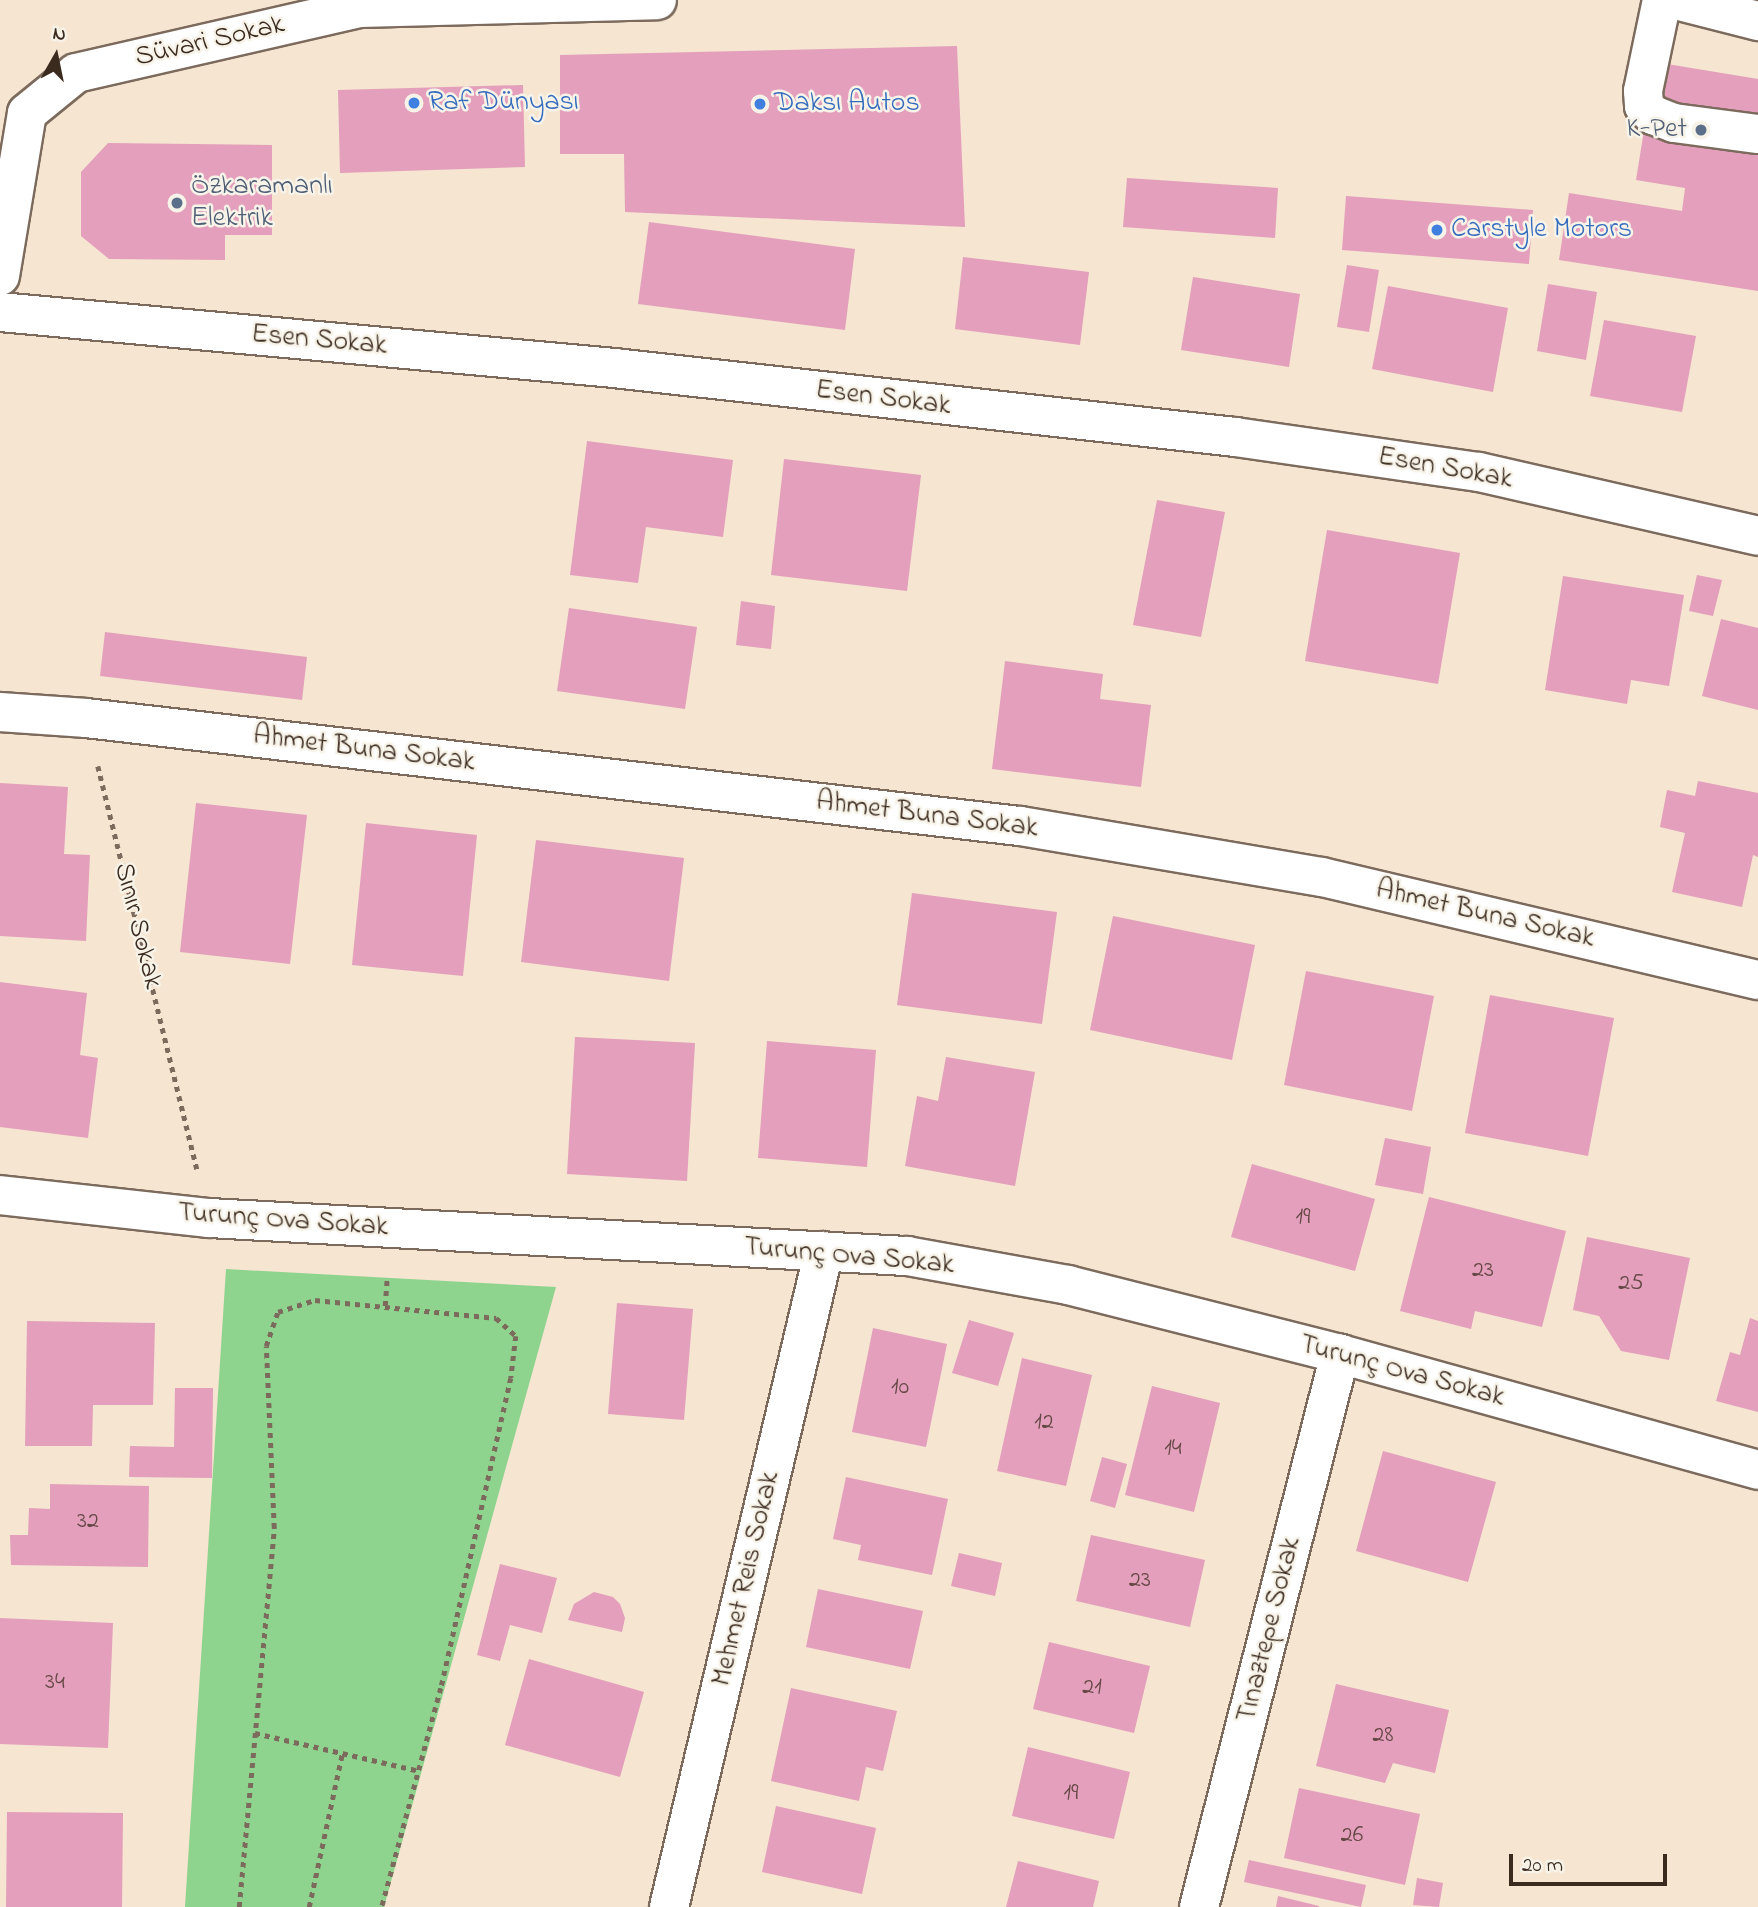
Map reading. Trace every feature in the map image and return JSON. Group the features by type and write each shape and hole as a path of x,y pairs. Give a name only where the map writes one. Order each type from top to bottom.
{"street":[{"name":"Süvari Sokak","path":"0,276 27,113 76,73 360,8 657,0"},
{"path":"1662,0 1643,91 1644,106 1653,115 1674,123 1758,134"},
{"path":"1676,0 1758,21"},
{"name":"Esen Sokak","path":"0,312 614,368 1236,437 1479,472 1758,536"},
{"path":"0,712 86,718"},
{"name":"Ahmet Buna Sokak","path":"86,718 1020,826 1322,877 1758,980"},
{"name":"Turunç Ova Sokak","path":"0,1195 209,1218 907,1256 1068,1284 1340,1354 1758,1470"},
{"name":"Mehmet Reis Sokak","path":"669,1907 824,1251"},
{"name":"Tınaztepe Sokak","path":"1199,1907 1340,1354"}],"path":[{"name":"Sınır Sokak","path":"86,718 209,1218"},
{"path":"239,1907 274,1528 266,1346 278,1312 315,1300 496,1318 516,1336 511,1378 419,1771 382,1907"},
{"path":"255,1733 419,1771"},
{"path":"309,1907 342,1754"}],"green space":[{"path":"226,1269 556,1287 384,1907 185,1907"}],"building":[{"name":"Daksı Autos","path":"957,46 965,227 625,212 624,154 560,154 560,55"},
{"path":"1655,62 1758,79 1758,291 1559,260 1569,193 1682,211 1685,188 1636,180"},
{"path":"523,85 525,167 340,173 338,90"},
{"name":"Özkaramanlı Elektrik","path":"108,143 272,145 272,235 225,235 225,260 109,259 81,236 81,172"},
{"path":"1127,178 1278,188 1275,238 1123,227"},
{"name":"Carstyle Motors","path":"1346,196 1533,210 1529,264 1342,250"},
{"path":"649,222 855,249 845,330 638,304"},
{"path":"963,257 1089,272 1080,345 955,329"},
{"path":"1347,265 1379,270 1369,332 1337,327"},
{"path":"1193,277 1300,294 1289,367 1181,350"},
{"path":"1548,284 1597,292 1586,360 1537,351"},
{"path":"1388,286 1508,308 1493,392 1372,369"},
{"path":"1604,320 1696,336 1682,412 1590,396"},
{"path":"587,441 733,460 723,537 646,527 638,583 570,575"},
{"path":"784,459 921,475 907,591 771,575"},
{"path":"1157,500 1225,512 1201,637 1133,625"},
{"path":"1327,530 1460,553 1438,684 1305,661"},
{"path":"1697,575 1722,580 1713,616 1689,611"},
{"path":"1563,576 1684,595 1669,686 1631,680 1627,704 1545,690"},
{"path":"741,601 775,606 771,649 736,645"},
{"path":"569,608 697,627 685,709 557,691"},
{"path":"1721,619 1758,628 1758,710 1702,696"},
{"path":"105,632 307,657 302,700 100,676"},
{"path":"1005,661 1103,674 1100,699 1151,705 1141,787 992,769"},
{"path":"1698,781 1758,793 1758,857 1753,855 1742,907 1672,892 1685,833 1660,827 1667,790 1695,796"},
{"path":"0,783 68,787 64,854 90,855 86,941 0,936"},
{"path":"196,803 307,815 290,964 180,952"},
{"path":"366,823 477,835 463,976 352,965"},
{"path":"536,840 684,858 669,981 521,962"},
{"path":"912,893 1057,912 1042,1024 897,1005"},
{"path":"1113,916 1255,945 1232,1060 1090,1030"},
{"path":"1306,971 1434,996 1412,1111 1284,1085"},
{"path":"0,982 87,993 80,1055 98,1058 88,1138 0,1127"},
{"path":"1490,995 1614,1018 1588,1156 1465,1133"},
{"path":"575,1037 695,1043 687,1181 567,1174"},
{"path":"767,1041 876,1050 867,1167 758,1158"},
{"path":"946,1057 1035,1072 1015,1186 905,1166 917,1096 938,1101"},
{"path":"1385,1138 1431,1147 1423,1194 1375,1185"},
{"path":"1252,1164 1375,1199 1355,1271 1231,1237"},
{"path":"1429,1197 1566,1231 1542,1327 1475,1311 1471,1329 1400,1311"},
{"path":"1587,1237 1690,1258 1669,1360 1621,1351 1599,1316 1573,1310"},
{"path":"617,1303 693,1309 684,1420 608,1414"},
{"path":"1750,1318 1758,1321 1758,1412 1716,1401 1730,1352 1740,1355"},
{"path":"969,1320 1014,1333 998,1386 952,1373"},
{"path":"27,1321 155,1323 153,1405 93,1405 92,1446 25,1446"},
{"path":"873,1328 947,1344 926,1447 852,1432"},
{"path":"1022,1358 1092,1375 1066,1486 997,1471"},
{"path":"1152,1386 1220,1403 1194,1512 1125,1495"},
{"path":"175,1388 213,1388 212,1478 129,1477 130,1446 174,1447"},
{"path":"1383,1451 1496,1482 1468,1582 1356,1551"},
{"path":"1102,1457 1127,1464 1115,1508 1090,1501"},
{"path":"846,1477 948,1499 932,1575 858,1560 861,1545 833,1539"},
{"path":"50,1484 149,1486 148,1567 11,1565 10,1535 28,1535 29,1508 50,1509"},
{"path":"1091,1535 1205,1560 1190,1627 1076,1601"},
{"path":"959,1553 1002,1563 995,1596 951,1586"},
{"path":"500,1564 557,1578 542,1633 510,1625 500,1661 477,1655"},
{"path":"818,1589 923,1611 910,1669 806,1647"},
{"path":"594,1592 613,1597 620,1604 625,1618 622,1632 568,1620 574,1604"},
{"path":"0,1618 113,1623 108,1748 0,1744"},
{"path":"1049,1642 1150,1666 1134,1733 1033,1709"},
{"path":"529,1659 644,1692 620,1777 505,1745"},
{"path":"1336,1684 1449,1710 1435,1773 1393,1763 1385,1783 1316,1766"},
{"path":"791,1688 897,1711 883,1771 866,1767 859,1801 771,1781"},
{"path":"1028,1747 1130,1772 1114,1839 1012,1816"},
{"path":"1299,1788 1420,1814 1405,1885 1284,1858"},
{"path":"776,1806 876,1828 862,1894 762,1872"},
{"path":"7,1812 123,1813 122,1907 6,1907"},
{"path":"1249,1860 1366,1885 1361,1907 1244,1882"},
{"path":"1018,1861 1099,1881 1093,1907 1006,1907"},
{"path":"1417,1878 1443,1883 1439,1907 1413,1905"},
{"path":"1278,1896 1319,1906 1319,1907 1276,1907"}],"place":[{"name":"Raf Dünyası","path":"414,103"},
{"name":"Daksı Autos","path":"760,104"},
{"name":"K-Pet","path":"1701,130"},
{"name":"Özkaramanlı Elektrik","path":"177,203"},
{"name":"Carstyle Motors","path":"1437,230"}]}
